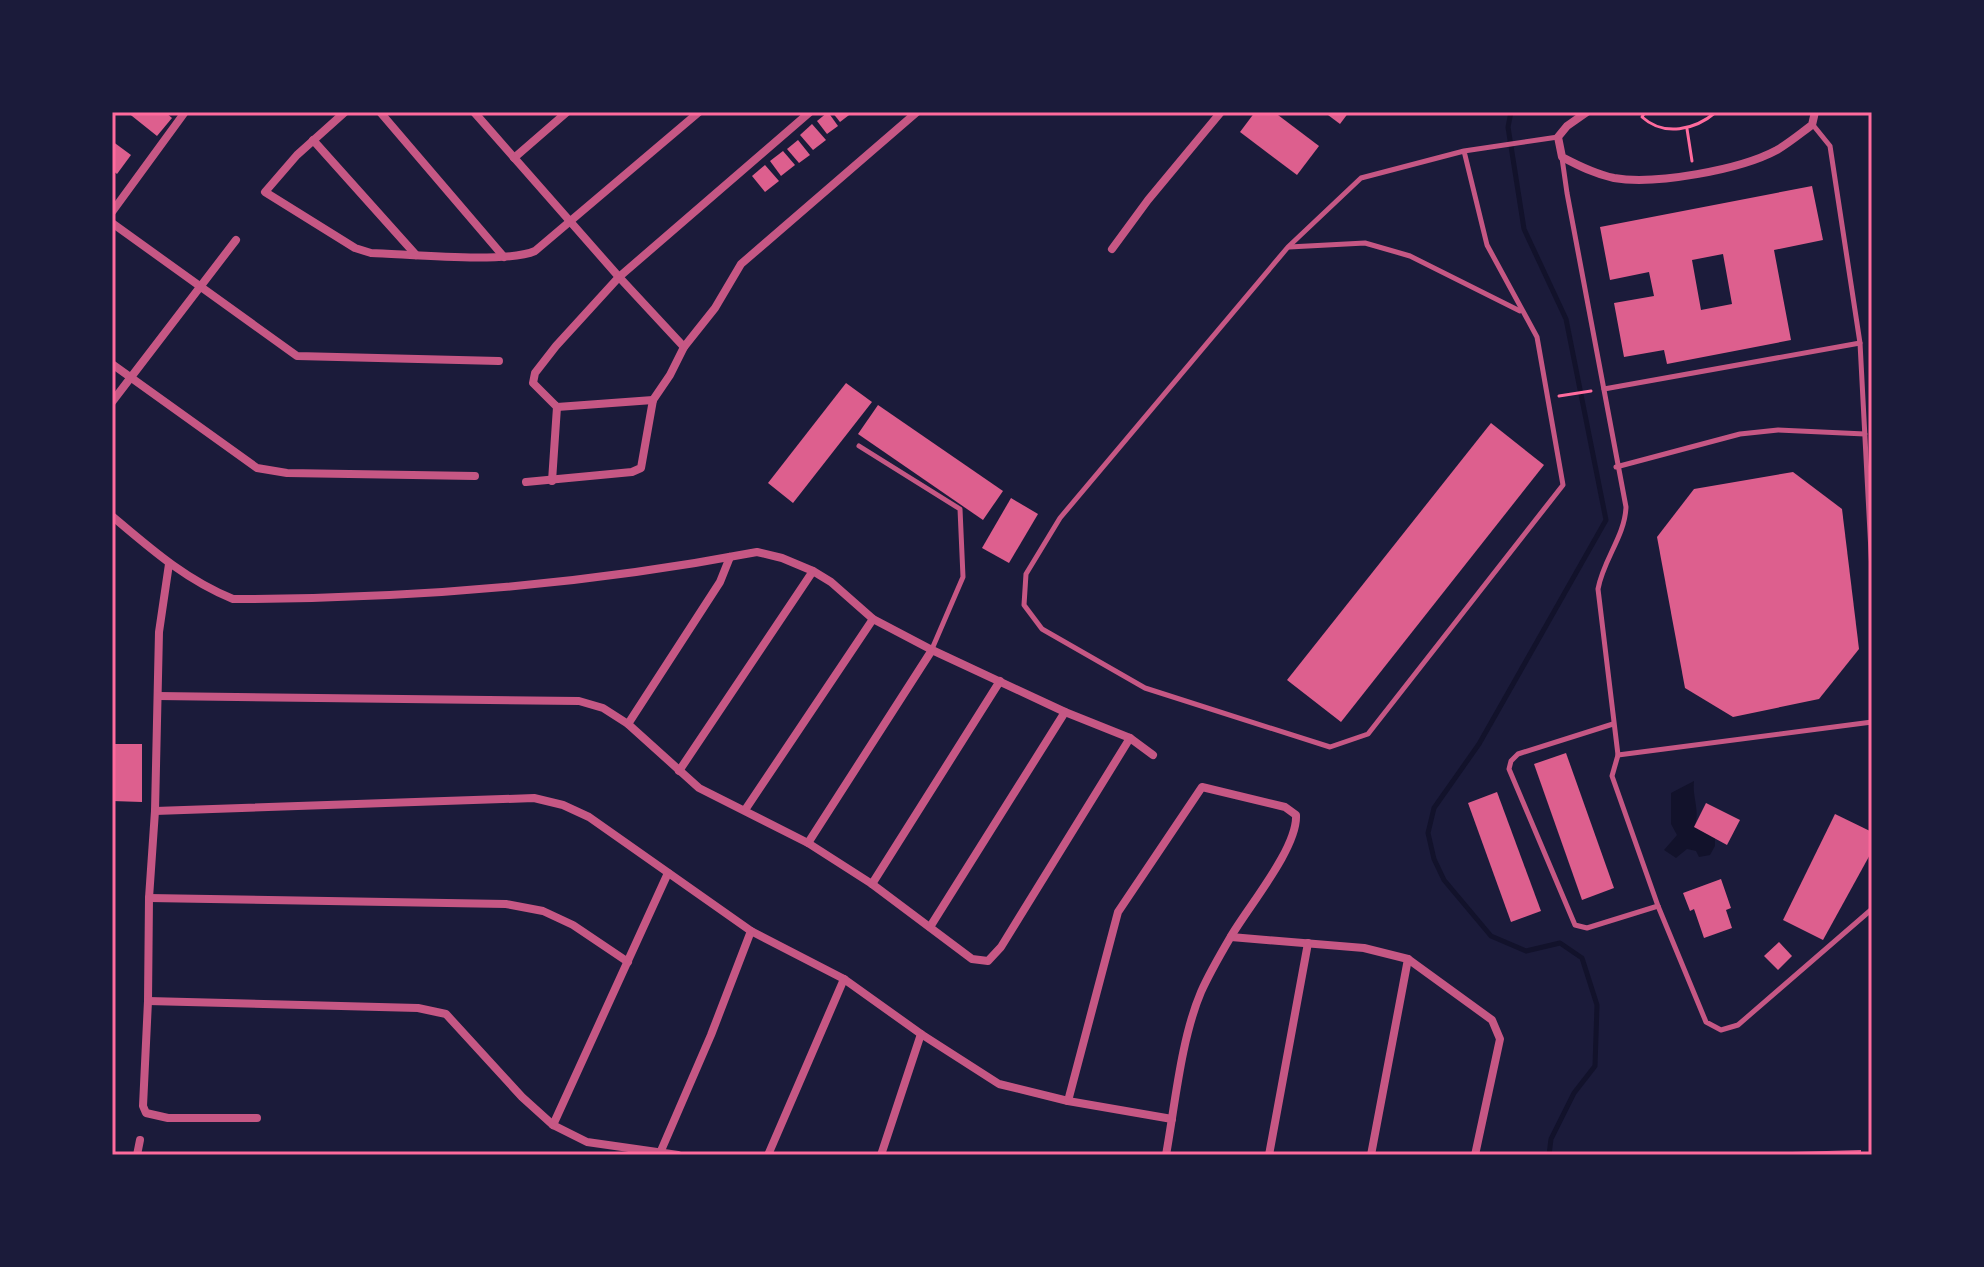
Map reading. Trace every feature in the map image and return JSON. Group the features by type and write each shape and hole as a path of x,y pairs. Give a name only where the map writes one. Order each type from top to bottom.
{"street":[{"path":"112,212 185,112"},
{"path":"345,112 313,140 265,192 355,248 371,253 504,257 535,251 699,112"},
{"path":"380,112 504,257"},
{"path":"474,112 684,347"},
{"path":"514,158 567,112"},
{"path":"552,481 557,407 533,383 535,373 619,277 810,112"},
{"path":"526,482 632,472 641,468 653,400 684,347 715,308 741,264 917,112"},
{"path":"1112,249 1221,112"},
{"path":"1587,112 1567,126 1558,137 1562,157 1584,169 1615,178 1677,177 1727,168 1775,151 1812,125 1815,112"},
{"path":"313,140 416,255"},
{"path":"112,223 297,356 499,361"},
{"path":"112,402 236,240"},
{"path":"112,364 257,468 287,473 475,476"},
{"path":"557,407 653,400"},
{"path":"112,516 169,564 203,587 233,599 503,589 757,552 813,571 831,582 873,619 1065,712 1130,738 1153,755"},
{"path":"628,724 720,582 730,557"},
{"path":"169,564 159,632 155,811 142,1095 146,1113 168,1118 257,1118"},
{"path":"679,771 813,571"},
{"path":"745,810 873,619"},
{"path":"808,843 932,650"},
{"path":"872,884 1000,681"},
{"path":"158,696 579,701 603,708 628,724 699,788 808,843 872,884 972,959 988,961 1001,947 1130,738"},
{"path":"930,927 1065,712"},
{"path":"1068,1101 1118,912 1202,787 1285,807 1296,815 1297,826 1272,875 1231,937 1200,994 1184,1053 1166,1155"},
{"path":"155,811 534,798 563,805 589,817 751,931 844,979 999,1084 1068,1101 1172,1119"},
{"path":"553,1125 668,873"},
{"path":"149,898 506,904 543,911 573,925 628,962"},
{"path":"660,1153 711,1035 751,931"},
{"path":"1231,937 1364,948 1408,959 1492,1020 1500,1039 1475,1155"},
{"path":"1269,1155 1308,943"},
{"path":"1371,1155 1408,959"},
{"path":"768,1155 844,979"},
{"path":"148,1001 418,1008 446,1014 522,1097 553,1125 587,1142 678,1155"},
{"path":"881,1155 921,1034"},
{"path":"137,1155 140,1140"}],"lane":[{"path":"1812,125 1830,146 1860,343 1872,571"},
{"path":"1464,151 1487,245 1537,337 1563,485 1368,734 1330,747 1145,688 1042,629 1024,605 1026,574 1060,518 1288,247 1361,178 1464,151 1558,137"},
{"path":"1562,157 1616,467 1626,507 1625,522 1601,572 1598,589 1618,755 1612,776 1658,906 1706,1022 1721,1030 1738,1025 1872,909"},
{"path":"1288,247 1365,243 1410,256 1521,311"},
{"path":"1604,389 1860,343"},
{"path":"1616,467 1740,434 1778,430 1865,434"},
{"path":"859,446 960,509 963,577 932,650"},
{"path":"1618,755 1872,722"},
{"path":"1613,724 1518,754 1511,761 1509,769 1575,925 1587,928 1658,906"}],"path":[{"path":"1645,112 1642,117 1648,123 1687,129 1706,121 1716,112"},
{"path":"1687,129 1695,174"},
{"path":"1561,396 1591,391"}],"shaded area":[{"path":"1694,781 1697,816 1694,827 1715,838 1715,846 1710,855 1699,857 1696,851 1687,849 1676,858 1664,850 1677,835 1671,824 1671,793"}],"building":[{"path":"127,112 165,112 172,118 157,136"},
{"path":"828,112 838,126 827,134 817,121"},
{"path":"832,112 853,112 840,122"},
{"path":"1255,112 1274,112 1319,146 1297,175 1240,132"},
{"path":"1324,112 1349,112 1340,124"},
{"path":"812,124 826,140 813,150 800,135"},
{"path":"798,140 810,155 799,163 787,149"},
{"path":"112,141 131,155 117,174 112,170"},
{"path":"783,151 795,165 781,176 770,161"},
{"path":"765,165 779,181 765,192 752,176"},
{"path":"1812,186 1823,240 1774,250 1791,340 1667,364 1664,350 1624,357 1614,303 1654,296 1649,272 1610,280 1600,227","holes":["1723,254 1732,304 1701,310 1692,260"]},
{"path":"846,383 872,402 793,503 768,483"},
{"path":"878,405 1003,491 983,520 858,434"},
{"path":"1491,423 1544,465 1341,722 1287,680"},
{"path":"1793,472 1842,509 1859,649 1819,699 1733,717 1685,688 1657,537 1694,489"},
{"path":"1011,498 1038,514 1009,563 982,548"},
{"path":"112,744 142,744 142,802 112,801"},
{"path":"1566,753 1614,888 1582,900 1534,764"},
{"path":"1497,792 1541,911 1511,922 1468,803"},
{"path":"1706,803 1740,820 1727,845 1694,827"},
{"path":"1835,814 1872,832 1872,851 1823,940 1783,920"},
{"path":"1721,879 1731,908 1726,910 1732,928 1704,938 1694,909 1690,911 1683,893"},
{"path":"1779,942 1792,956 1778,970 1764,956"},
{"path":"1861,1150 1861,1155 1792,1155 1792,1152"}],"waterway":[{"path":"1511,112 1508,127 1524,229 1566,319 1606,520 1479,744 1434,808 1428,833 1434,859 1444,880 1491,936 1526,951 1560,943 1582,958 1597,1005 1595,1066 1574,1093 1551,1139 1549,1155"}]}
